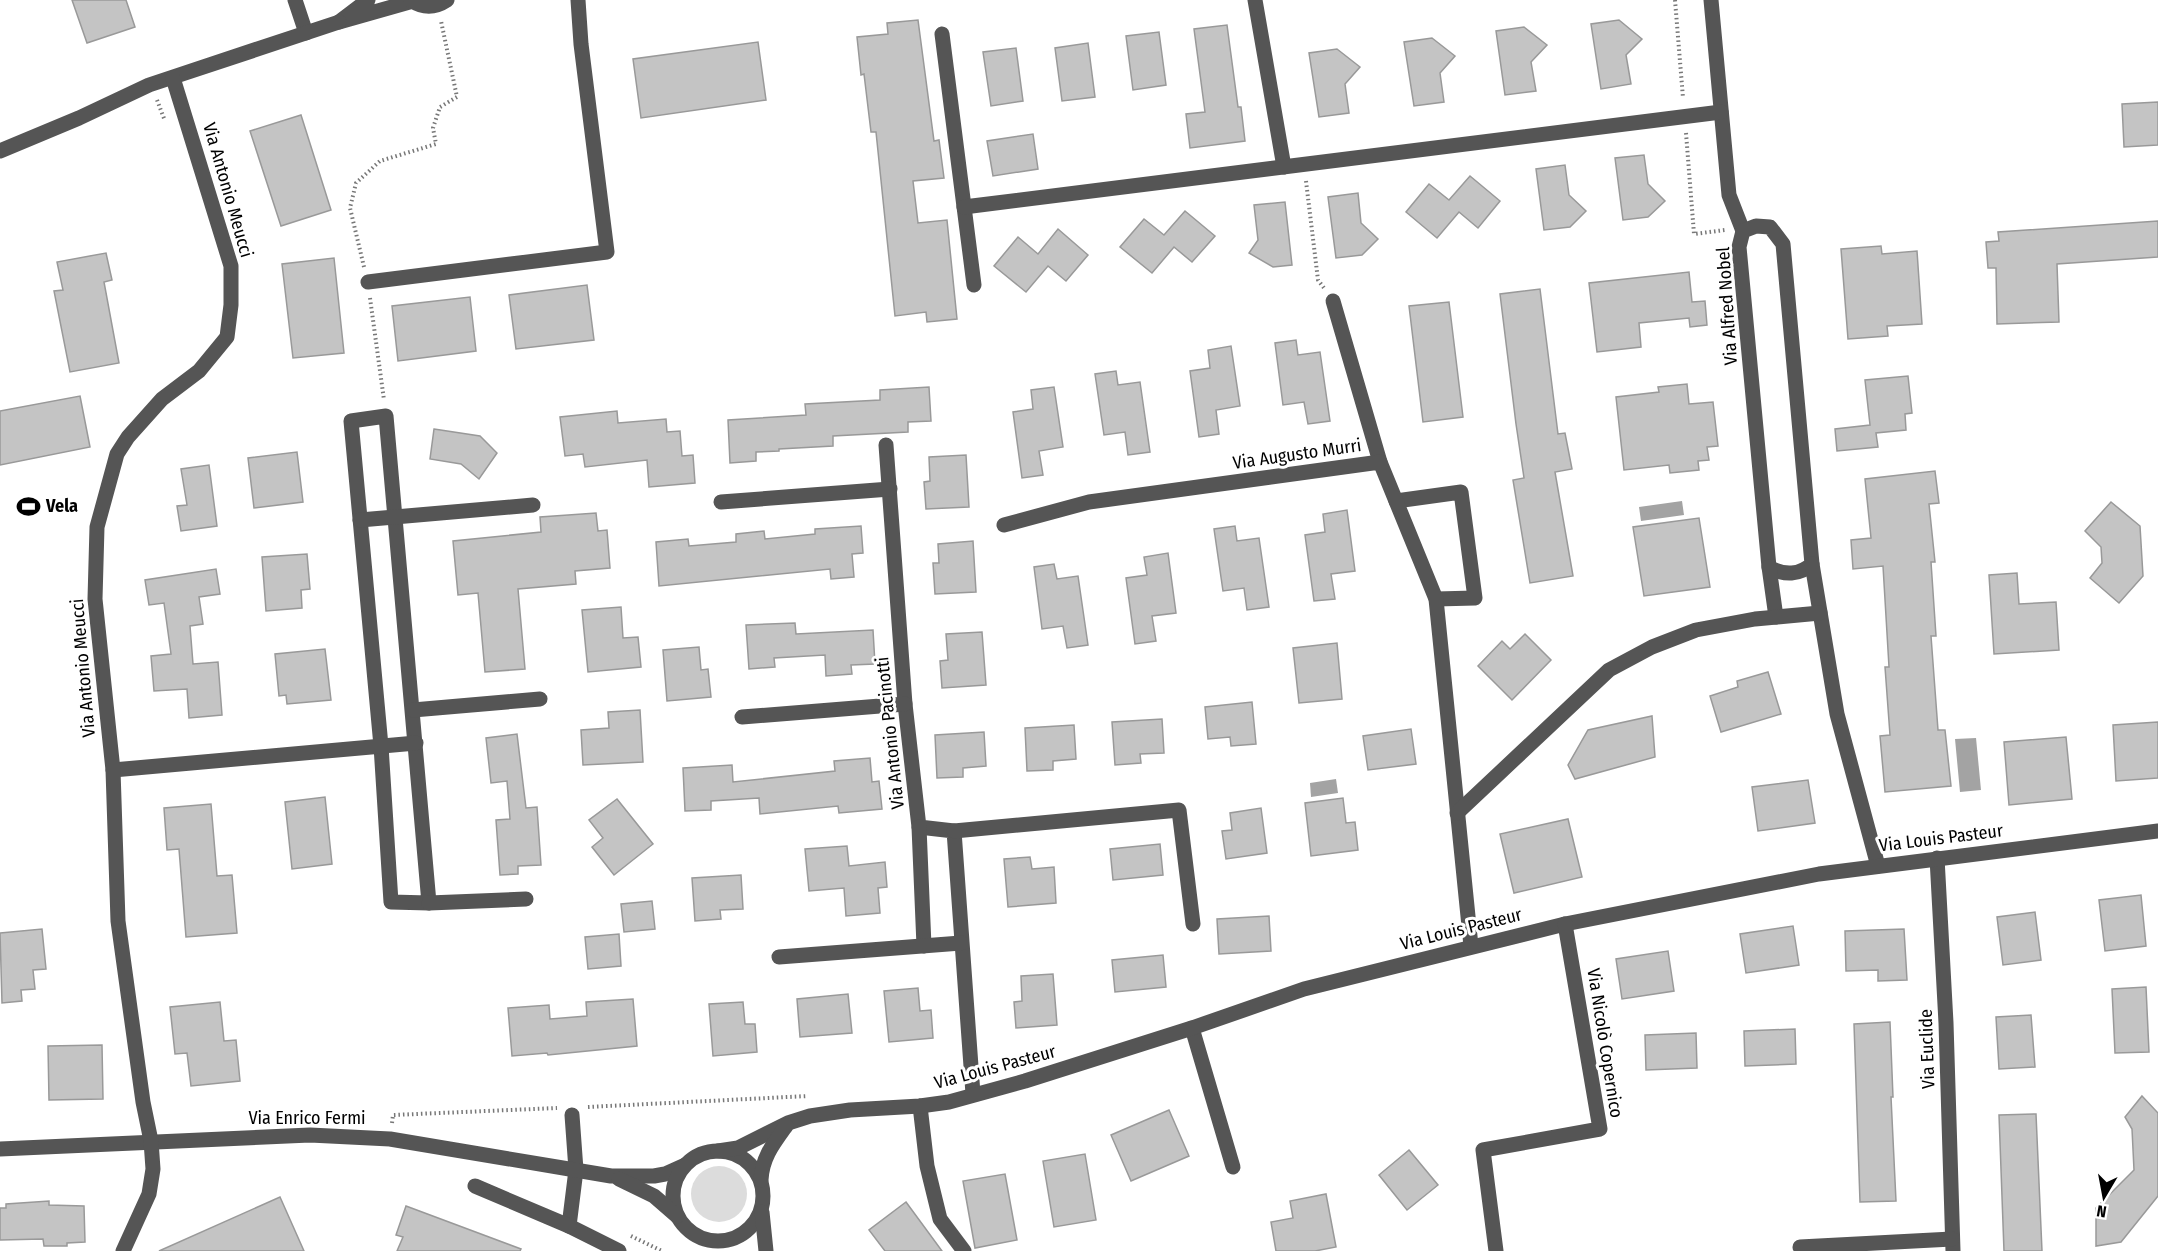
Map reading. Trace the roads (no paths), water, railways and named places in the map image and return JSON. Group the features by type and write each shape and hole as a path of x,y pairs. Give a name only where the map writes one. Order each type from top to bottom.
{"street":[{"path":"295,0 306,33"},
{"path":"339,22 368,0"},
{"path":"368,282 607,252 581,44 578,0"},
{"path":"1255,0 1284,167"},
{"path":"1711,0 1729,195 1743,231"},
{"path":"0,151 79,118 149,85 339,22 412,1 421,6 443,3"},
{"path":"942,34 974,285"},
{"name":"Via Antonio Meucci","path":"123,1251 149,1194 153,1169 151,1141 118,921 113,770 95,599 97,527 117,454 144,417 162,399 199,371 226,337 231,306 231,266 173,78"},
{"path":"964,207 1721,112"},
{"name":"Via Alfred Nobel","path":"1776,617 1739,247 1743,231 1756,226 1770,227 1783,244 1812,564 1837,714 1878,866"},
{"path":"1333,301 1380,462"},
{"path":"429,903 386,416 351,421 381,746 391,902 429,903 526,899"},
{"name":"Via Antonio Pacinotti","path":"886,445 905,704 919,827 954,831 1179,810 1193,924"},
{"name":"Via Augusto Murri","path":"1004,525 1089,502 1380,462 1436,599 1471,946"},
{"path":"720,502 890,489"},
{"path":"1396,501 1461,492 1475,598 1436,599"},
{"path":"360,520 533,505"},
{"path":"1770,567 1777,572 1791,573 1805,570 1812,564"},
{"path":"1457,813 1609,670 1652,647 1696,630 1776,617 1820,613"},
{"path":"413,710 540,699"},
{"path":"742,717 905,704"},
{"path":"113,770 416,743"},
{"path":"919,827 924,946"},
{"path":"954,831 973,1094"},
{"name":"Via Louis Pasteur","path":"718,1151 738,1148 788,1123 810,1116 850,1110 949,1102 1025,1081 1192,1028 1304,989 1565,924 1819,874 2158,831"},
{"name":"Via Euclide","path":"1800,1247 1952,1245 1946,1023 1937,858"},
{"name":"Via Nicolò Copernico","path":"1496,1251 1483,1150 1600,1130 1565,924"},
{"path":"779,957 961,943"},
{"path":"1192,1028 1233,1167"},
{"path":"920,1106 927,1166 940,1218 964,1251"},
{"path":"569,1226 576,1170 573,1110"},
{"path":"761,1180 762,1167 768,1150 788,1123"},
{"name":"Via Enrico Fermi","path":"0,1149 310,1135 353,1136 390,1139 611,1176 654,1176 685,1165"},
{"path":"723,1251 689,1231 674,1207 673,1190 676,1179 685,1165 699,1155 718,1151 744,1158 754,1167 761,1180 764,1194 762,1230 766,1251"},
{"name":"Via Enrico Fermi","path":"611,1176 636,1186 654,1197 679,1218"},
{"path":"475,1186 569,1226 619,1251"},
{"path":"703,1239 720,1241 740,1236 754,1224 762,1208"}],"place":[{"name":"Vela","path":"28,506"}]}
